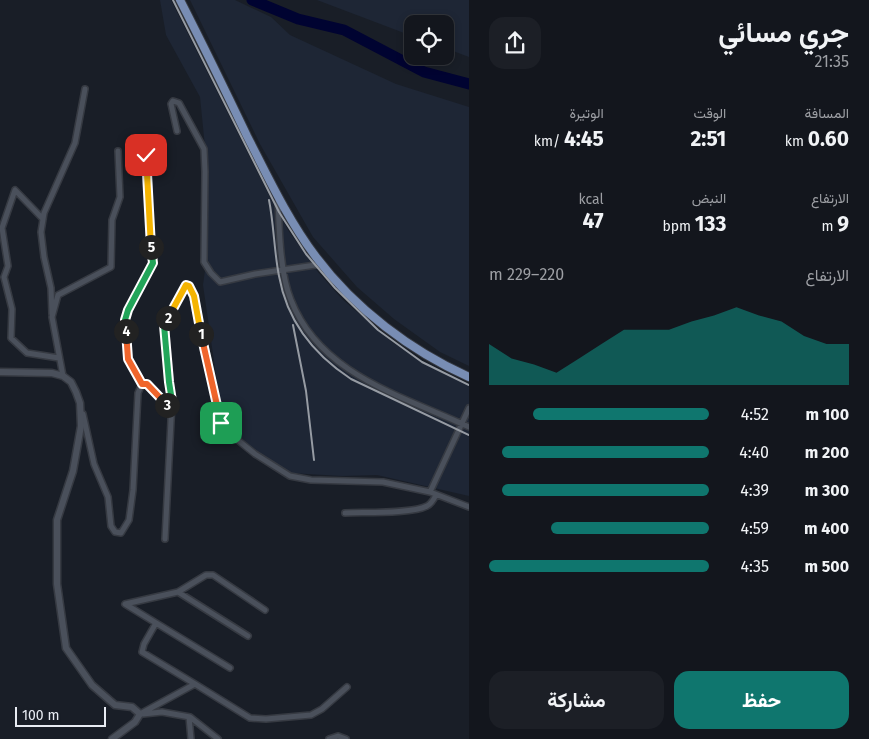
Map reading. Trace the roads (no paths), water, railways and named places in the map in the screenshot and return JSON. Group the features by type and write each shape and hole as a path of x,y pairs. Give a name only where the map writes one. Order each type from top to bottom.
{"main road":[{"path":"180,0 278,198 322,264 348,293 394,333 434,360 469,377"}],"street":[{"path":"63,376 52,317 51,288 41,232 50,198 75,143 85,89"},
{"path":"177,131 171,104 173,101 179,103 204,149 204,262 220,282 322,264"},
{"path":"52,317 58,295 111,267 112,220 120,197 118,150"},
{"path":"142,384 128,359 125,320 128,310 153,263 146,155"},
{"path":"43,219 15,190 2,223 8,266 2,276 12,309 12,338 27,353 60,358"},
{"path":"278,198 284,270 290,300 311,336 337,362 356,375 469,427"},
{"path":"165,539 172,401 164,325 186,285 189,286 194,296 221,423 229,433 255,454 290,476 311,480 383,482 433,493 469,507"},
{"path":"0,372 52,374 63,376 71,382 80,403 94,464 108,496 111,526 115,532 121,533 130,520 138,393 142,384"},
{"path":"142,384 147,384 167,405 172,401"},
{"path":"80,403 81,426 73,471 57,520 57,584 66,648 92,685 115,705 132,708 140,714 162,712 189,717 218,739"},
{"path":"345,513 403,510 425,507 431,503 433,493 469,408"},
{"path":"230,668 125,604 178,592 206,575 213,575 265,610"},
{"path":"178,592 248,636"},
{"path":"156,623 144,644 142,652 250,718 266,719 311,715 322,709 347,686"},
{"path":"112,739 135,722 140,714 195,684"},
{"path":"189,717 191,739"},
{"path":"329,739 338,736 346,739"}],"waterway":[{"path":"252,0 298,19 344,30 424,72 469,84"}],"railway":[{"path":"173,0 279,212 306,254 335,288 378,330 422,362 469,385"},
{"path":"269,200 277,267 283,292 295,322 314,347 325,359 351,379 469,435"},
{"path":"293,325 306,391 314,460"}]}
